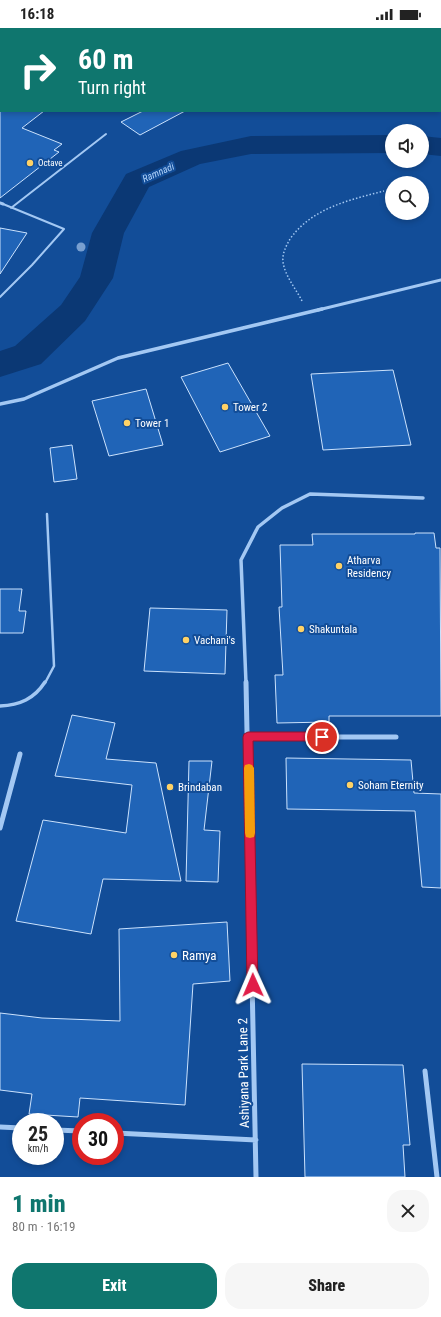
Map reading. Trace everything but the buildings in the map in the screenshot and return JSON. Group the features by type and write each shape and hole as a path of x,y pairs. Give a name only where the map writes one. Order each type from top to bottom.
{"street":[{"path":"0,404 24,399 118,358 441,280"},
{"name":"Ashiyana Park Lane 2","path":"256,1177 248,729 241,560 258,527 282,508 310,494 423,498"},
{"path":"248,737 396,737"},
{"path":"0,828 20,754"},
{"path":"425,1071 437,1177"},
{"path":"0,1126 12,1127"},
{"path":"124,1133 256,1140"}],"lane":[{"path":"11,208 106,134"},
{"path":"0,297 32,265 64,229 1,204"},
{"path":"0,706 27,702 45,685 54,666 47,514"}],"path":[{"path":"308,312 283,261 285,247 295,231 314,214 353,199 384,191"}],"waterway":[{"name":"Ramnadi","path":"0,364 28,355 73,313 96,278 108,233 137,181 191,157 251,145 385,144"},
{"name":"Ramnadi","path":"429,146 441,147"}],"slow traffic":[{"path":"249,768 250,833"}],"place":[{"name":"Octave","path":"30,163"},
{"name":"Tower 2","path":"225,407"},
{"name":"Tower 1","path":"127,423"},
{"name":"Atharva Residency","path":"339,566"},
{"name":"Shakuntala","path":"301,629"},
{"name":"Vachani's","path":"186,640"},
{"name":"Soham Eternity","path":"350,785"},
{"name":"Brindaban","path":"170,787"},
{"name":"Ramya","path":"174,955"}],"route":[{"path":"253,985 248,737 322,737"}]}
